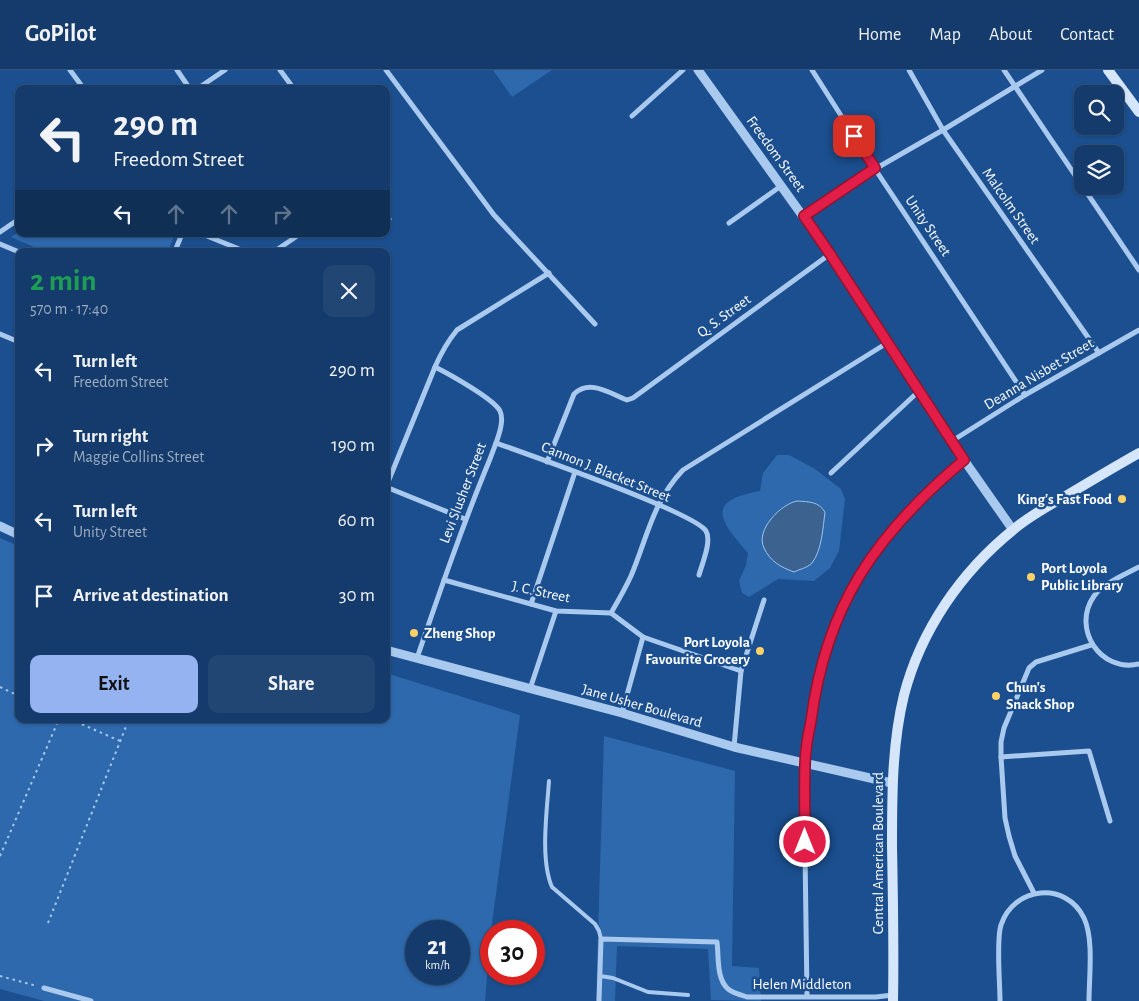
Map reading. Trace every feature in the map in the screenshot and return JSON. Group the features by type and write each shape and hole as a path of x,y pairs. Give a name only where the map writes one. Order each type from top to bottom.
{"main road":[{"path":"1108,70 1139,112"},
{"name":"Central American Boulevard","path":"893,998 892,783 904,695 913,666 926,635 960,583 1013,530 1030,516 1139,453"}],"street":[{"path":"70,70 81,85"},
{"path":"177,70 187,85"},
{"path":"203,85 225,70"},
{"path":"280,70 291,85"},
{"path":"386,70 494,215 595,324"},
{"path":"632,116 684,70"},
{"name":"Freedom Street","path":"698,70 804,216 964,460 1013,530"},
{"name":"Unity Street","path":"812,70 1025,396"},
{"name":"Malcolm Street","path":"909,70 943,130 1099,353"},
{"path":"1004,70 1139,270"},
{"path":"804,216 875,168 943,130 1042,70"},
{"path":"729,222 782,186"},
{"path":"0,232 15,222"},
{"path":"209,237 237,248"},
{"path":"279,248 296,237"},
{"path":"0,244 15,250"},
{"name":"Q. S. Street","path":"547,462 574,394 580,389 587,386 627,400 632,398 830,254"},
{"path":"390,477 441,352 450,338 457,330 549,273"},
{"name":"Deanna Nisbet Street","path":"952,441 1139,330"},
{"path":"0,334 15,340"},
{"path":"741,671 643,637 611,614 631,575 658,504 674,479 683,470 887,343"},
{"name":"Levi Slusher Street","path":"417,658 465,519 496,443 502,421 500,412 493,403 435,367"},
{"path":"831,473 919,391"},
{"name":"Cannon J. Blacket Street","path":"496,443 658,504 698,524 705,529 709,537 699,575"},
{"path":"806,996 805,764 815,688 820,667 836,621 870,558 898,521 933,486 964,460"},
{"path":"531,604 575,472"},
{"path":"390,489 465,519"},
{"path":"0,526 15,530"},
{"path":"1139,567 1094,596 1086,618 1086,630 1091,645 1101,655 1122,665 1139,664"},
{"name":"J. C. Street","path":"444,580 556,611 611,614"},
{"path":"734,747 741,671 764,600"},
{"path":"530,690 556,611"},
{"path":"622,713 643,637"},
{"path":"1034,892 1015,856 1005,818 1001,757 1001,742 1004,728 1029,668 1036,662 1091,645"},
{"name":"Jane Usher Boulevard","path":"390,651 530,690 622,713 734,747 892,783"},
{"path":"1001,757 1089,751 1110,821"},
{"path":"1000,1001 1001,925 1015,904 1025,896 1034,892 1046,891 1058,894 1076,906 1088,928 1089,1001"},
{"path":"599,1001 601,939"},
{"name":"Helen Middleton","path":"601,939 717,942 720,977 729,990 747,997 893,998"},
{"path":"44,988 90,1001"}],"lane":[{"path":"550,780 546,869 548,879 552,886 595,924 601,939"},
{"path":"600,976 613,978 648,992 688,995"}],"path":[{"path":"0,687 15,694"},
{"path":"0,856 57,723"},
{"path":"79,723 120,741"},
{"path":"48,923 127,723"},
{"path":"0,976 44,988"}],"shaded area":[{"path":"493,70 552,70 512,97"},
{"path":"15,234 15,237 174,237 169,248 36,248 11,237"},
{"path":"777,455 789,455 815,469 841,489 845,499 839,551 830,568 814,581 778,579 749,597 742,593 739,581 746,565 748,553 730,531 722,514 724,507 731,500 742,495 760,491 763,473"},
{"path":"797,501 816,504 825,512 822,538 815,558 810,565 794,572 772,560 766,553 762,541 766,526 777,512"},
{"path":"0,538 15,544 15,723 390,723 390,674 520,715 492,920 480,920 480,985 486,985 485,1001 44,1001 0,989"},
{"path":"604,736 735,771 732,966 759,968 761,1001 711,1000 708,949 617,946 615,1001 596,1001"}],"place":[{"name":"King's Fast Food","path":"1122,499"},
{"name":"Port Loyola Public Library","path":"1031,577"},
{"name":"Zheng Shop","path":"414,633"},
{"name":"Port Loyola Favourite Grocery","path":"760,651"},
{"name":"Chun's Snack Shop","path":"996,696"}],"route":[{"path":"805,842 805,764 813,701 820,667 836,621 870,558 898,521 933,486 964,460 804,216 875,168 854,136"}]}
